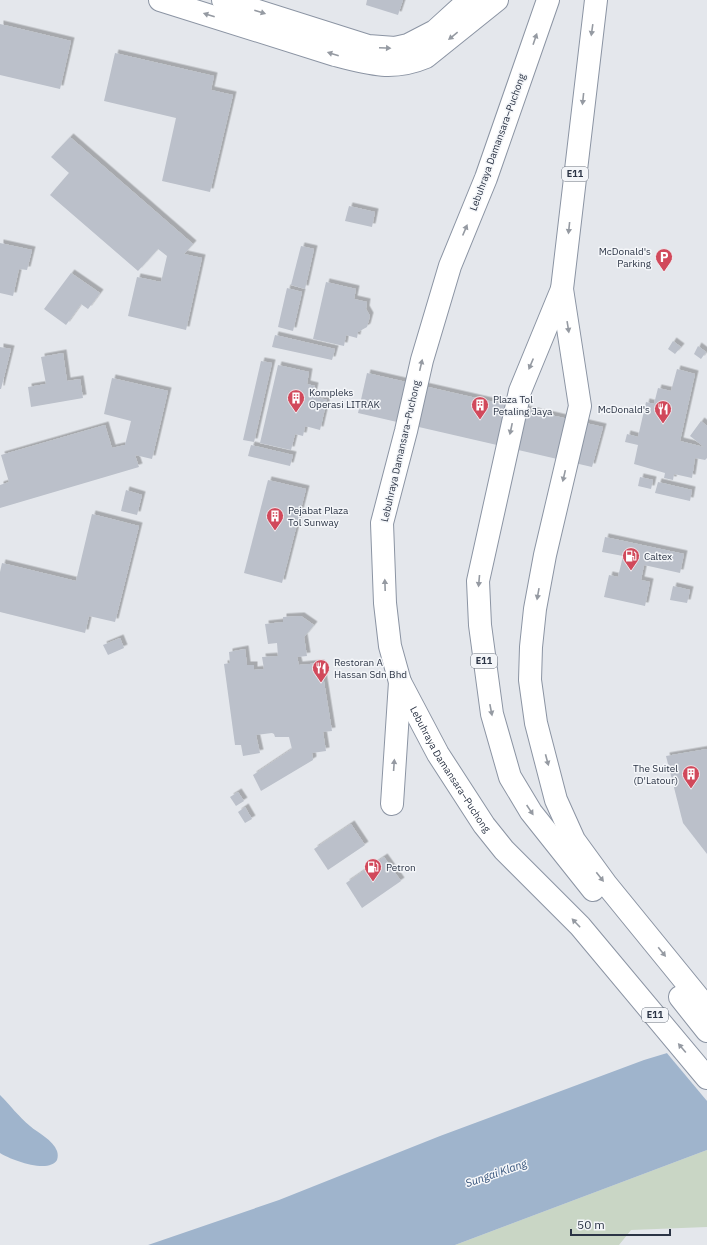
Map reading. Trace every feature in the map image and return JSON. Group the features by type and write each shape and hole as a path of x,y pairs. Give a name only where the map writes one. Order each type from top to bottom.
{"highway":[{"path":"160,0 335,55 382,65 397,65 426,57 483,4"},
{"path":"223,0 368,46 395,48 408,45 483,4"},
{"name":"Lebuhraya Damansara–Puchong","path":"548,0 486,178 450,266 422,360 406,431 382,523 385,603 390,646 400,682 438,754 484,825 504,850 580,926 707,1078"},
{"name":"E11","path":"596,0 562,289 580,406 545,556 535,609 531,647 530,680 536,722 556,800 574,840 632,927 707,1031"},
{"name":"E11","path":"562,289 520,390 478,581 483,655 492,714 510,777 531,812 632,927 707,1008"},
{"path":"392,804 400,682"}],"green space":[{"path":"707,1150 707,1227 631,1230 619,1245 455,1245"}],"water":[{"name":"Sungai Klang","path":"707,1041 707,1150 455,1245 148,1245 279,1200 440,1136 644,1060"},
{"path":"0,1095 33,1129 52,1143 57,1152 58,1158 53,1164 38,1166 12,1159 0,1153"}],"pier":[{"path":"707,1039 707,1101 666,1052"}],"building":[{"path":"367,0 403,0 398,15 366,5"},
{"path":"0,24 71,41 60,89 0,75"},
{"path":"115,53 214,76 211,90 233,95 210,192 162,181 176,118 104,101"},
{"path":"70,137 193,244 184,254 202,258 186,330 128,316 137,277 161,282 167,256 158,249 138,271 50,195 69,173 51,157"},
{"path":"349,206 375,212 372,227 345,221"},
{"path":"0,243 32,250 27,270 19,269 13,296 0,293"},
{"path":"301,246 314,249 305,289 291,285"},
{"path":"71,273 100,293 88,309 81,304 66,325 44,309"},
{"path":"326,282 356,289 354,299 367,302 366,309 370,316 367,327 358,332 357,338 346,335 344,346 313,339"},
{"path":"287,288 302,292 293,331 278,327"},
{"path":"275,335 335,349 332,360 272,347"},
{"path":"673,341 681,347 675,354 668,349"},
{"path":"698,346 706,352 701,359 694,354"},
{"path":"0,347 11,349 1,389 0,389"},
{"path":"63,353 67,381 80,379 83,398 31,407 28,387 46,384 41,357"},
{"path":"261,361 272,363 254,442 243,440"},
{"name":"Kompleks Operasi LITRAK","path":"278,365 309,372 307,384 315,386 313,396 327,400 320,430 305,426 303,436 295,434 291,450 260,443"},
{"name":"McDonald's","path":"677,369 695,374 680,441 704,447 690,436 701,421 707,426 707,458 705,460 695,458 692,478 674,474 673,480 664,478 665,473 634,464 638,445 625,442 627,434 638,437 646,402 654,404 658,388 671,391"},
{"name":"Plaza Tol Petaling Jaya","path":"367,373 603,427 592,467 358,413"},
{"path":"112,378 168,391 152,459 135,455 139,467 0,508 0,485 9,482 1,455 105,425 112,448 125,445 131,421 104,414"},
{"path":"251,445 293,455 290,466 248,456"},
{"path":"640,477 653,480 651,489 638,486"},
{"name":"Pejabat Plaza Tol Sunway","path":"268,480 306,489 282,583 244,573"},
{"path":"658,482 692,490 690,501 655,493"},
{"path":"126,490 142,495 137,515 121,511"},
{"path":"92,514 139,526 115,622 89,616 85,633 0,612 0,572 2,563 76,581"},
{"name":"Caltex","path":"605,537 684,554 680,573 644,565 641,580 650,582 645,606 604,597 609,575 618,577 623,556 602,552"},
{"path":"673,586 690,590 687,603 670,600"},
{"path":"301,616 314,625 304,637 307,656 297,657 299,665 321,663 332,731 323,732 326,751 312,753 313,760 261,791 253,775 292,749 289,737 275,737 272,733 256,735 260,753 243,756 241,745 235,745 224,664 230,663 229,652 245,649 247,665 254,665 254,670 264,669 262,657 278,656 277,643 268,644 265,624 283,622 283,617"},
{"path":"120,638 124,648 108,655 103,645"},
{"name":"The Suitel (D'Latour)","path":"707,749 707,854 683,823 666,756"},
{"path":"238,792 244,801 236,806 230,797"},
{"path":"245,807 252,819 245,823 238,812"},
{"path":"351,824 365,845 328,870 314,849"},
{"name":"Petron","path":"384,857 401,881 362,908 346,883"}],"place":[{"name":"McDonald's Parking","path":"664,272"},
{"name":"Kompleks Operasi LITRAK","path":"296,413"},
{"name":"Plaza Tol Petaling Jaya","path":"480,420"},
{"name":"McDonald's","path":"663,424"},
{"name":"Pejabat Plaza Tol Sunway","path":"275,531"},
{"name":"Caltex","path":"631,571"},
{"name":"Restoran A Hassan Sdn Bhd","path":"321,683"},
{"name":"The Suitel (D'Latour)","path":"691,789"},
{"name":"Petron","path":"373,882"}]}
